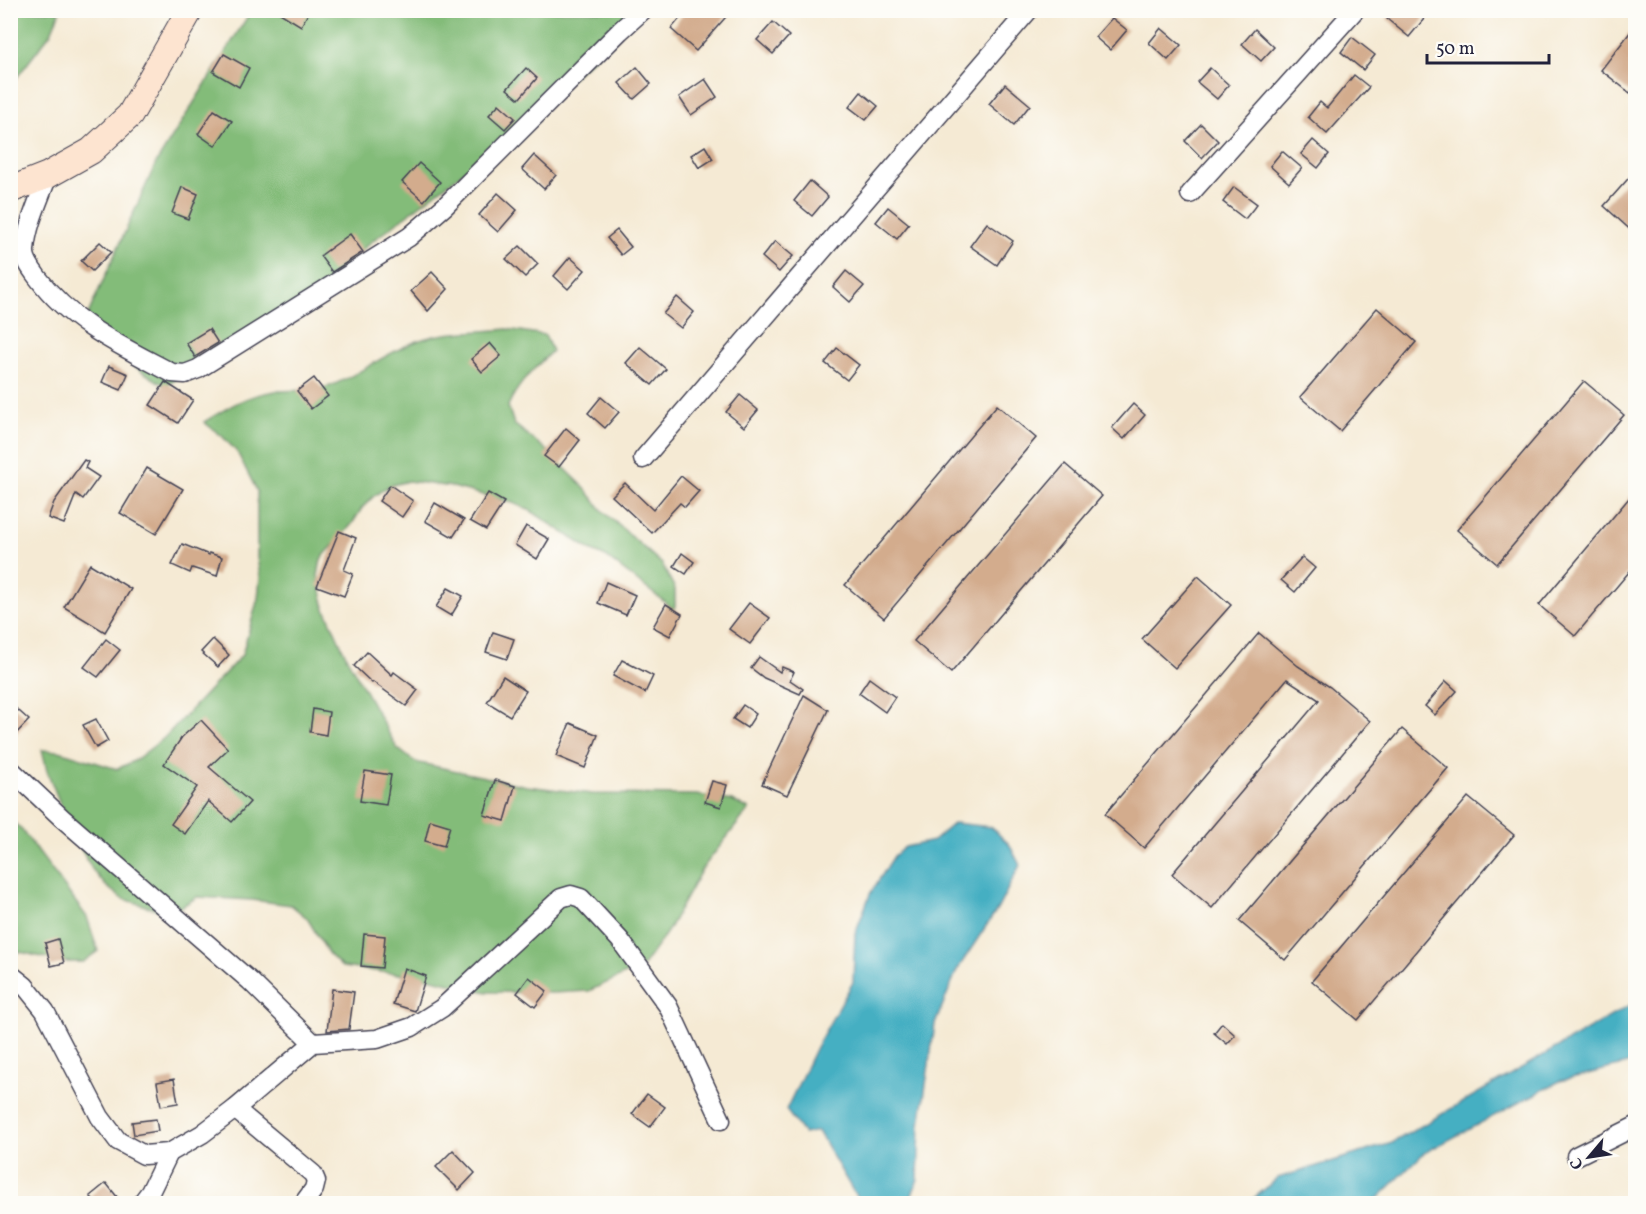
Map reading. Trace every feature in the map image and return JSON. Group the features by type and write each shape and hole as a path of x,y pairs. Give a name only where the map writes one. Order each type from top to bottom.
{"main road":[{"path":"10,190 48,175 91,151 130,115 190,10"}],"street":[{"path":"48,175 33,218 25,252 30,267 61,305 89,328 172,373 184,374 198,369 409,237 445,206 611,39 643,10"},
{"path":"643,459 1029,10"},
{"path":"1190,194 1356,10"},
{"path":"10,769 250,981 313,1043"},
{"path":"10,974 25,986 45,1011 100,1117 117,1141 144,1155 169,1154 202,1134 235,1109 313,1043 377,1039 412,1027 442,1008 561,898 571,894 581,898 620,940 668,1006 721,1120"},
{"path":"235,1109 313,1174 316,1181 314,1189 303,1203"},
{"path":"1576,1156 1635,1126"},
{"path":"141,1203 150,1192 169,1154"}],"green space":[{"path":"11,10 60,11 51,33 11,85"},
{"path":"251,11 645,11 499,145 366,246 343,277 293,315 165,386 80,332 156,163"},
{"path":"507,329 545,335 552,351 527,376 512,398 508,406 514,424 544,448 582,485 603,511 662,564 675,589 675,610 606,557 590,550 531,511 513,503 453,487 408,481 389,486 374,496 321,559 318,576 325,609 347,658 397,748 415,762 527,786 592,794 697,795 732,801 749,809 702,869 667,932 643,966 589,991 487,992 424,977 342,967 328,953 307,918 291,905 197,897 176,910 155,909 121,898 105,885 92,869 71,831 47,771 42,750 59,751 117,769 134,761 164,738 242,655 258,598 260,577 257,557 257,491 237,452 204,422 236,404 261,394 315,390 330,386 420,340 452,333"},
{"path":"11,820 22,830 87,917 98,951 83,962 63,962 11,950"}],"water":[{"path":"954,823 991,827 1009,844 1020,865 998,908 957,970 935,1024 920,1125 918,1179 909,1203 860,1203 818,1131 804,1134 786,1110 816,1047 853,982 855,934 870,894 894,856 905,847 933,841"},
{"path":"1635,1002 1635,1062 1560,1081 1424,1153 1373,1203 1248,1203 1278,1178 1392,1143"}],"building":[{"path":"275,10 310,10 301,26"},
{"path":"687,10 732,10 696,51 671,29"},
{"path":"1394,10 1414,10 1424,19 1409,37 1387,19"},
{"path":"1112,18 1127,30 1110,50 1095,37"},
{"path":"773,22 789,36 773,54 757,40"},
{"path":"1635,26 1635,86 1630,93 1601,70"},
{"path":"1161,28 1181,45 1168,60 1149,43"},
{"path":"1255,29 1274,47 1261,61 1242,44"},
{"path":"1352,37 1375,55 1363,70 1341,52"},
{"path":"224,54 249,68 239,87 213,72"},
{"path":"637,67 651,84 634,99 619,83"},
{"path":"526,68 537,78 519,99 507,89"},
{"path":"1210,68 1229,85 1217,99 1197,82"},
{"path":"1354,75 1369,87 1327,134 1308,117 1320,102 1327,108"},
{"path":"705,79 717,97 691,115 679,97"},
{"path":"1005,84 1030,105 1014,125 989,104"},
{"path":"861,92 878,106 866,120 849,107"},
{"path":"499,104 515,118 505,129 489,115"},
{"path":"214,110 232,121 215,146 198,134"},
{"path":"1201,124 1218,141 1202,158 1185,141"},
{"path":"1313,140 1329,154 1318,168 1301,154"},
{"path":"705,146 713,159 699,168 691,155"},
{"path":"1282,151 1302,168 1289,183 1270,166"},
{"path":"534,155 556,175 544,189 522,169"},
{"path":"419,163 440,182 424,201 402,182"},
{"path":"1635,171 1635,234 1604,206"},
{"path":"810,181 828,197 812,216 794,201"},
{"path":"182,187 198,194 188,219 172,213"},
{"path":"1234,187 1257,204 1245,219 1223,202"},
{"path":"498,193 517,210 498,232 479,215"},
{"path":"888,207 909,224 897,239 876,222"},
{"path":"987,223 1013,241 997,265 970,246"},
{"path":"617,230 631,247 621,255 607,238"},
{"path":"350,234 363,252 332,272 320,256"},
{"path":"775,241 793,256 779,272 762,257"},
{"path":"100,242 111,252 92,271 81,261"},
{"path":"520,246 538,264 525,277 506,259"},
{"path":"570,257 585,270 568,289 554,276"},
{"path":"846,271 864,286 850,302 833,287"},
{"path":"432,272 448,289 428,311 411,291"},
{"path":"677,297 694,312 681,328 663,314"},
{"path":"1377,308 1416,342 1340,431 1300,397"},
{"path":"209,329 218,343 195,357 186,343"},
{"path":"490,343 501,356 482,372 471,359"},
{"path":"640,347 666,369 652,385 626,363"},
{"path":"837,348 859,365 847,380 825,363"},
{"path":"109,366 128,374 121,390 102,382"},
{"path":"314,378 328,396 311,409 297,391"},
{"path":"1584,381 1624,415 1497,564 1457,530"},
{"path":"165,382 193,400 178,423 150,405"},
{"path":"740,395 758,410 744,427 726,412"},
{"path":"601,397 619,412 605,428 588,413"},
{"path":"1133,404 1145,415 1124,439 1112,428"},
{"path":"997,405 1036,438 884,618 845,585"},
{"path":"566,428 580,440 559,467 544,456"},
{"path":"84,460 88,462 85,468 99,477 83,499 76,494 64,524 48,518 54,502"},
{"path":"1065,464 1102,496 951,673 914,641"},
{"path":"147,468 183,489 156,534 120,513"},
{"path":"681,476 699,491 685,507 680,503 652,533 612,496 625,483 653,510"},
{"path":"390,485 413,501 402,517 379,501"},
{"path":"1635,491 1635,565 1575,636 1539,605"},
{"path":"488,493 504,502 486,530 470,521"},
{"path":"435,503 464,520 453,537 425,521"},
{"path":"526,526 549,539 537,559 515,545"},
{"path":"339,531 356,538 344,570 353,574 344,596 317,586"},
{"path":"182,544 209,555 209,553 222,557 217,576 192,568 190,573 172,565"},
{"path":"682,553 694,562 686,574 674,566"},
{"path":"1302,557 1315,568 1295,592 1281,580"},
{"path":"90,564 131,589 105,632 64,607"},
{"path":"1198,576 1231,605 1175,668 1142,639"},
{"path":"606,582 635,595 626,615 598,603"},
{"path":"448,588 463,596 451,616 436,607"},
{"path":"749,603 770,618 750,644 729,629"},
{"path":"666,604 682,614 670,636 653,627"},
{"path":"493,632 514,639 507,659 486,652"},
{"path":"1259,633 1370,721 1212,908 1172,874 1319,700 1287,679 1144,848 1105,814"},
{"path":"106,639 120,650 98,677 84,667"},
{"path":"213,639 229,655 218,667 201,652"},
{"path":"367,652 392,675 394,672 418,690 406,706 372,683 354,666"},
{"path":"759,657 780,672 782,667 794,672 790,680 803,689 800,694 764,678 751,668"},
{"path":"622,660 653,676 645,693 613,676"},
{"path":"503,676 526,691 510,716 487,702"},
{"path":"869,678 895,697 885,712 859,693"},
{"path":"1446,681 1457,691 1435,715 1425,706"},
{"path":"804,695 828,710 787,795 762,784"},
{"path":"10,703 29,720 10,740"},
{"path":"743,705 756,714 747,728 733,719"},
{"path":"313,709 329,712 326,735 310,732"},
{"path":"96,719 108,741 96,748 83,725"},
{"path":"201,720 228,749 209,767 250,802 232,822 208,801 185,834 171,824 197,787 164,764 182,737"},
{"path":"570,723 598,735 585,768 556,756"},
{"path":"1402,729 1448,768 1285,960 1239,921"},
{"path":"365,771 391,775 386,805 360,801"},
{"path":"495,780 515,786 505,821 484,815"},
{"path":"712,781 727,785 721,807 705,802"},
{"path":"1468,797 1514,835 1358,1020 1312,981"},
{"path":"430,820 450,826 444,846 425,841"},
{"path":"364,934 385,936 382,968 361,966"},
{"path":"58,939 64,963 51,966 45,943"},
{"path":"404,968 426,976 415,1011 393,1004"},
{"path":"529,977 547,991 535,1007 517,993"},
{"path":"332,989 354,992 349,1029 327,1031"},
{"path":"1222,1023 1235,1035 1227,1044 1214,1033"},
{"path":"174,1079 178,1103 161,1106 157,1082"},
{"path":"647,1094 665,1107 650,1127 632,1114"},
{"path":"156,1119 158,1131 134,1135 132,1122"},
{"path":"453,1150 475,1173 459,1190 436,1167"},
{"path":"106,1183 122,1203 97,1203 90,1196"}]}
